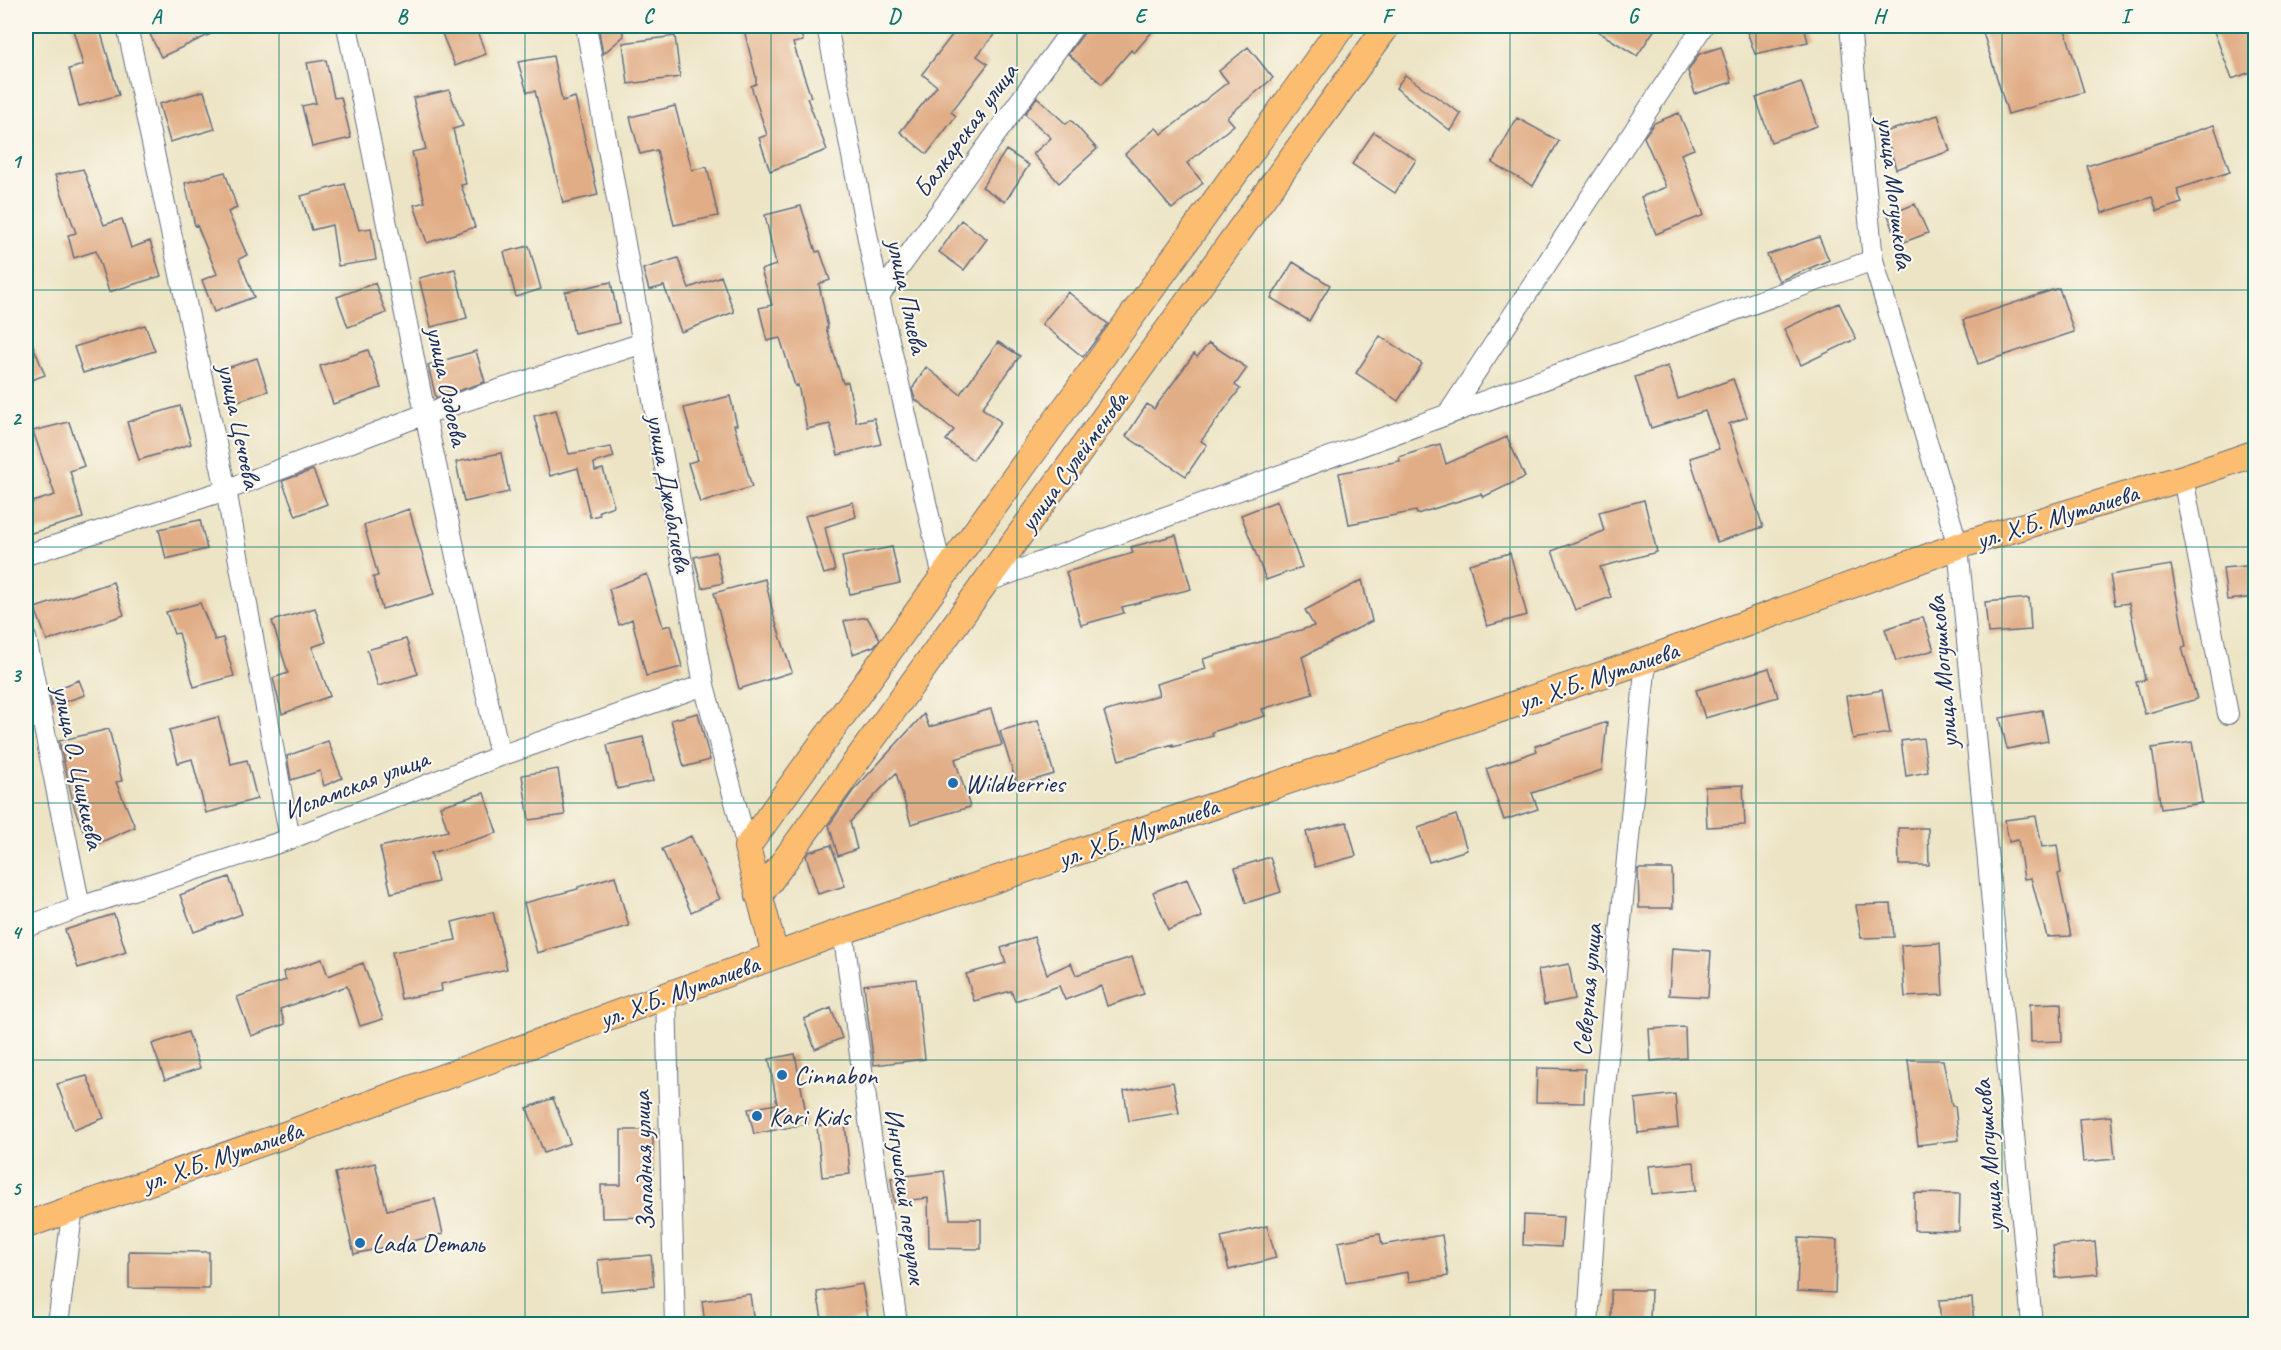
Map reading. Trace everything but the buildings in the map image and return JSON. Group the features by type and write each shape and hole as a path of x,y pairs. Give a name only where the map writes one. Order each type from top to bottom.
{"main road":[{"name":"улица Сулейменова","path":"747,848 1342,26"},
{"name":"улица Сулейменова","path":"759,896 1387,26"},
{"name":"ул. Х.Б. Муталиева","path":"26,1225 293,1132 843,931 1646,660 1958,546 2183,478 2256,453"},
{"name":"улица Джабагиева","path":"747,848 775,956"}],"street":[{"name":"улица Цечоева","path":"127,26 226,490 290,839"},
{"name":"улица Оздоева","path":"347,26 425,414 500,756"},
{"name":"улица Джабагиева","path":"586,26 704,685 747,848"},
{"name":"улица Плиева","path":"827,26 879,296 943,577"},
{"name":"Балкарская улица","path":"879,296 1074,26"},
{"path":"1448,414 1703,26"},
{"name":"улица Могушкова","path":"1850,26 1874,260 1958,546 2032,1324"},
{"path":"986,582 1874,260"},
{"path":"26,555 226,490 425,414 643,343"},
{"path":"2183,478 2228,714"},
{"name":"улица О. Цицкиева","path":"26,638 80,907"},
{"name":"Северная улица","path":"1588,1324 1600,1141 1646,660"},
{"name":"Исламская улица","path":"26,927 80,907 290,839 500,756 704,685"},
{"name":"Ингушский переулок","path":"843,931 897,1324"},
{"name":"Западная улица","path":"666,996 675,1324"},
{"path":"58,1324 73,1207"}],"place":[{"name":"Wildberries","path":"953,783"},
{"name":"Cinnabon","path":"782,1075"},
{"name":"Kari Kids","path":"757,1116"},
{"name":"Lada Dеталь","path":"360,1243"}]}
